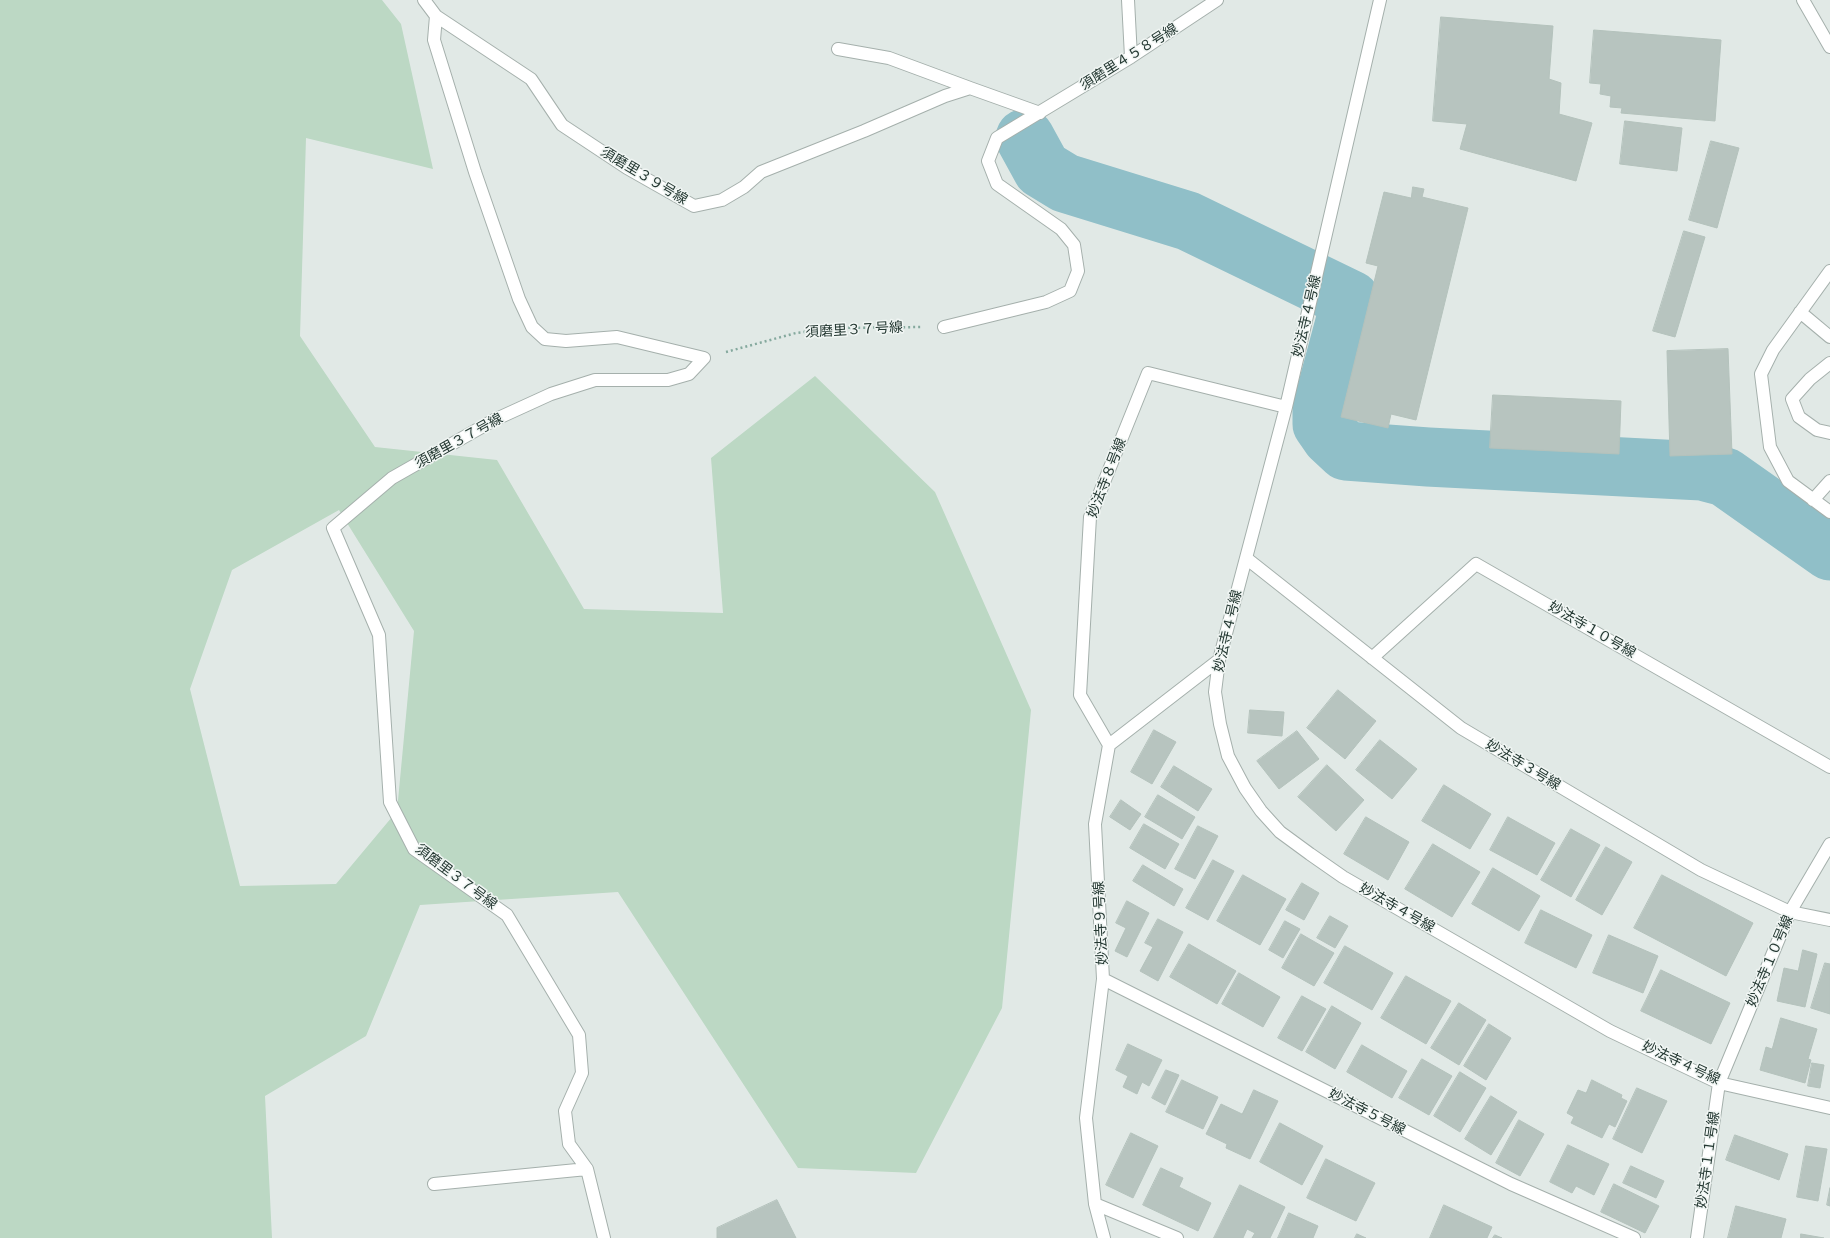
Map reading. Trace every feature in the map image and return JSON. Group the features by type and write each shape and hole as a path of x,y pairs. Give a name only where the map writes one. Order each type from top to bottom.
{"street":[{"path":"424,0 436,16 434,40 459,121 517,292 532,328 545,339 566,341 617,337 704,358"},
{"path":"1128,0 1131,57"},
{"name":"須磨里４５８号線","path":"1040,112 1131,57 1217,0"},
{"name":"妙法寺４号線","path":"1380,0 1286,407 1219,660 1215,692 1220,724 1228,756 1245,788 1261,811 1280,832 1343,877 1610,1031 1719,1083 1830,1108"},
{"path":"1803,0 1830,47"},
{"name":"須磨里３９号線","path":"436,16 531,78 562,125 626,168 694,206 722,200 744,188 761,172 864,131 945,96 970,88"},
{"path":"838,49 889,58 1040,112"},
{"path":"944,327 1046,302 1070,291 1078,271 1074,245 1061,229 997,184 988,161 997,138 1040,112"},
{"path":"1830,271 1773,350 1761,374 1770,447 1788,481 1830,512"},
{"path":"1800,312 1830,337"},
{"name":"須磨里３７号線","path":"587,1169 569,1144 564,1110 582,1073 579,1035 507,915 414,849 390,802 379,635 333,528 392,478 501,417 551,394 595,380 668,380 689,374 704,358"},
{"path":"1830,363 1810,380 1792,399 1799,417 1816,430 1830,433"},
{"name":"妙法寺８号線","path":"1109,745 1080,695 1090,516 1148,373 1286,407"},
{"path":"1813,500 1830,481"},
{"name":"妙法寺３号線","path":"1246,558 1461,728 1701,870 1790,912 1830,920"},
{"name":"妙法寺１０号線","path":"1372,658 1476,564 1830,766"},
{"path":"1109,745 1219,660"},
{"name":"妙法寺９号線","path":"1104,1238 1095,1204 1086,1118 1103,979 1095,824 1109,745"},
{"name":"妙法寺１０号線","path":"1719,1083 1790,912 1830,844"},
{"name":"妙法寺５号線","path":"1103,979 1511,1184 1634,1238"},
{"name":"妙法寺１１号線","path":"1698,1238 1719,1083"},
{"path":"434,1184 587,1169 604,1238"},
{"path":"1095,1204 1177,1238"}],"path":[{"name":"須磨里３７号線","path":"704,358 803,332 837,328 944,327"}],"green space":[{"path":"0,0 382,0 401,24 433,169 306,138 300,336 375,447 497,460 584,609 723,613 711,458 815,376 935,492 1031,710 1002,1008 916,1173 798,1168 618,892 420,905 366,1036 265,1096 272,1238 0,1238","holes":["339,510 414,631 397,811 336,884 240,886 190,689 232,570"]}],"building":[{"path":"1441,17 1553,26 1549,79 1561,83 1559,114 1592,123 1576,181 1460,149 1467,124 1433,121"},
{"path":"1594,30 1721,40 1715,121 1621,113 1622,108 1610,107 1611,96 1600,94 1601,84 1590,83"},
{"path":"1625,121 1682,128 1677,171 1620,164"},
{"path":"1711,141 1739,148 1717,228 1689,220"},
{"path":"1413,187 1424,189 1422,197 1468,208 1416,420 1391,414 1388,428 1341,417 1378,266 1366,263 1384,192 1411,198"},
{"path":"1684,231 1705,237 1675,337 1653,331"},
{"path":"1728,349 1732,454 1670,456 1667,351"},
{"path":"1493,395 1621,401 1619,454 1490,448"},
{"path":"1338,690 1376,721 1345,759 1307,728"},
{"path":"1250,710 1284,712 1282,736 1248,733"},
{"path":"1154,730 1176,742 1152,784 1131,772"},
{"path":"1297,731 1319,759 1279,789 1257,761"},
{"path":"1380,740 1417,769 1392,799 1356,770"},
{"path":"1327,765 1364,800 1336,831 1298,797"},
{"path":"1174,766 1212,789 1198,811 1161,787"},
{"path":"1444,785 1491,814 1470,849 1422,821"},
{"path":"1158,795 1195,817 1182,839 1145,817"},
{"path":"1121,800 1141,814 1130,830 1110,817"},
{"path":"1366,817 1409,842 1388,880 1344,854"},
{"path":"1508,817 1555,843 1537,875 1490,850"},
{"path":"1144,824 1179,844 1165,869 1130,848"},
{"path":"1198,826 1218,836 1195,879 1175,869"},
{"path":"1571,829 1600,845 1571,897 1541,880"},
{"path":"1433,844 1480,872 1452,917 1405,889"},
{"path":"1606,847 1632,862 1602,915 1576,900"},
{"path":"1213,860 1234,871 1208,920 1186,908"},
{"path":"1143,865 1183,889 1174,906 1133,881"},
{"path":"1493,868 1540,896 1519,931 1472,904"},
{"path":"1243,875 1286,899 1260,945 1217,921"},
{"path":"1662,875 1753,923 1726,976 1634,928"},
{"path":"1302,883 1319,893 1304,920 1286,910"},
{"path":"1127,901 1149,913 1127,957 1115,951 1126,928 1116,923"},
{"path":"1541,910 1592,935 1576,968 1525,943"},
{"path":"1330,916 1348,926 1335,948 1317,938"},
{"path":"1158,919 1183,932 1158,981 1140,971 1153,947 1145,943"},
{"path":"1285,921 1300,929 1283,958 1269,950"},
{"path":"1301,934 1334,953 1314,986 1282,968"},
{"path":"1609,935 1658,956 1643,993 1593,973"},
{"path":"1189,944 1236,971 1217,1004 1170,977"},
{"path":"1345,946 1393,973 1372,1010 1324,983"},
{"path":"1803,950 1817,954 1805,1007 1777,1001 1784,968 1798,971"},
{"path":"1825,963 1830,964 1830,1014 1811,1008"},
{"path":"1661,970 1730,1003 1711,1044 1641,1011"},
{"path":"1239,973 1280,997 1263,1027 1222,1004"},
{"path":"1406,976 1451,1001 1426,1044 1381,1018"},
{"path":"1302,996 1326,1009 1302,1051 1278,1038"},
{"path":"1459,1003 1486,1020 1459,1065 1431,1048"},
{"path":"1332,1006 1361,1023 1335,1069 1306,1052"},
{"path":"1781,1018 1817,1029 1808,1059 1811,1060 1805,1083 1760,1070 1766,1047 1772,1049"},
{"path":"1489,1024 1511,1038 1486,1080 1464,1066"},
{"path":"1128,1044 1162,1060 1149,1086 1142,1082 1137,1094 1123,1087 1128,1076 1116,1070"},
{"path":"1362,1045 1407,1071 1392,1098 1347,1072"},
{"path":"1422,1059 1452,1076 1429,1115 1399,1098"},
{"path":"1812,1063 1824,1065 1820,1088 1808,1086"},
{"path":"1166,1070 1179,1075 1165,1105 1152,1098"},
{"path":"1460,1072 1486,1088 1460,1132 1434,1116"},
{"path":"1182,1080 1218,1097 1203,1129 1166,1112"},
{"path":"1592,1080 1622,1095 1621,1098 1627,1101 1615,1127 1609,1124 1602,1138 1571,1123 1574,1117 1567,1113 1578,1090 1586,1093"},
{"path":"1637,1088 1667,1101 1642,1153 1613,1139"},
{"path":"1254,1090 1278,1101 1250,1159 1226,1148 1227,1144 1206,1134 1221,1104 1242,1114"},
{"path":"1491,1096 1517,1112 1491,1155 1465,1139"},
{"path":"1519,1120 1544,1134 1520,1176 1496,1163"},
{"path":"1280,1123 1323,1146 1302,1185 1260,1162"},
{"path":"1131,1133 1158,1146 1133,1198 1106,1185"},
{"path":"1735,1135 1788,1154 1779,1180 1726,1160"},
{"path":"1568,1145 1609,1164 1594,1195 1576,1186 1572,1193 1550,1182"},
{"path":"1806,1146 1827,1149 1818,1201 1797,1197"},
{"path":"1326,1159 1375,1183 1356,1221 1307,1198"},
{"path":"1631,1166 1664,1181 1656,1198 1623,1183"},
{"path":"1161,1168 1183,1178 1179,1187 1211,1203 1198,1231 1143,1205"},
{"path":"1614,1184 1659,1206 1645,1233 1601,1212"},
{"path":"1240,1185 1285,1207 1270,1238 1252,1238 1255,1233 1247,1229 1243,1238 1214,1238"},
{"path":"1830,1188 1830,1206 1827,1205"},
{"path":"777,1200 796,1238 717,1238 717,1228"},
{"path":"1444,1205 1492,1227 1487,1238 1430,1238"},
{"path":"1736,1206 1786,1219 1781,1238 1728,1238"},
{"path":"1289,1213 1318,1226 1313,1238 1278,1238"},
{"path":"1357,1234 1366,1238 1355,1238"},
{"path":"1801,1234 1824,1238 1801,1238"},
{"path":"1495,1235 1502,1238 1493,1238"}],"waterway":[{"path":"1025,138 1042,169 1065,183 1188,221 1351,300 1322,408 1322,424 1331,437 1346,451 1428,457 1702,471 1725,477 1830,551"}]}
